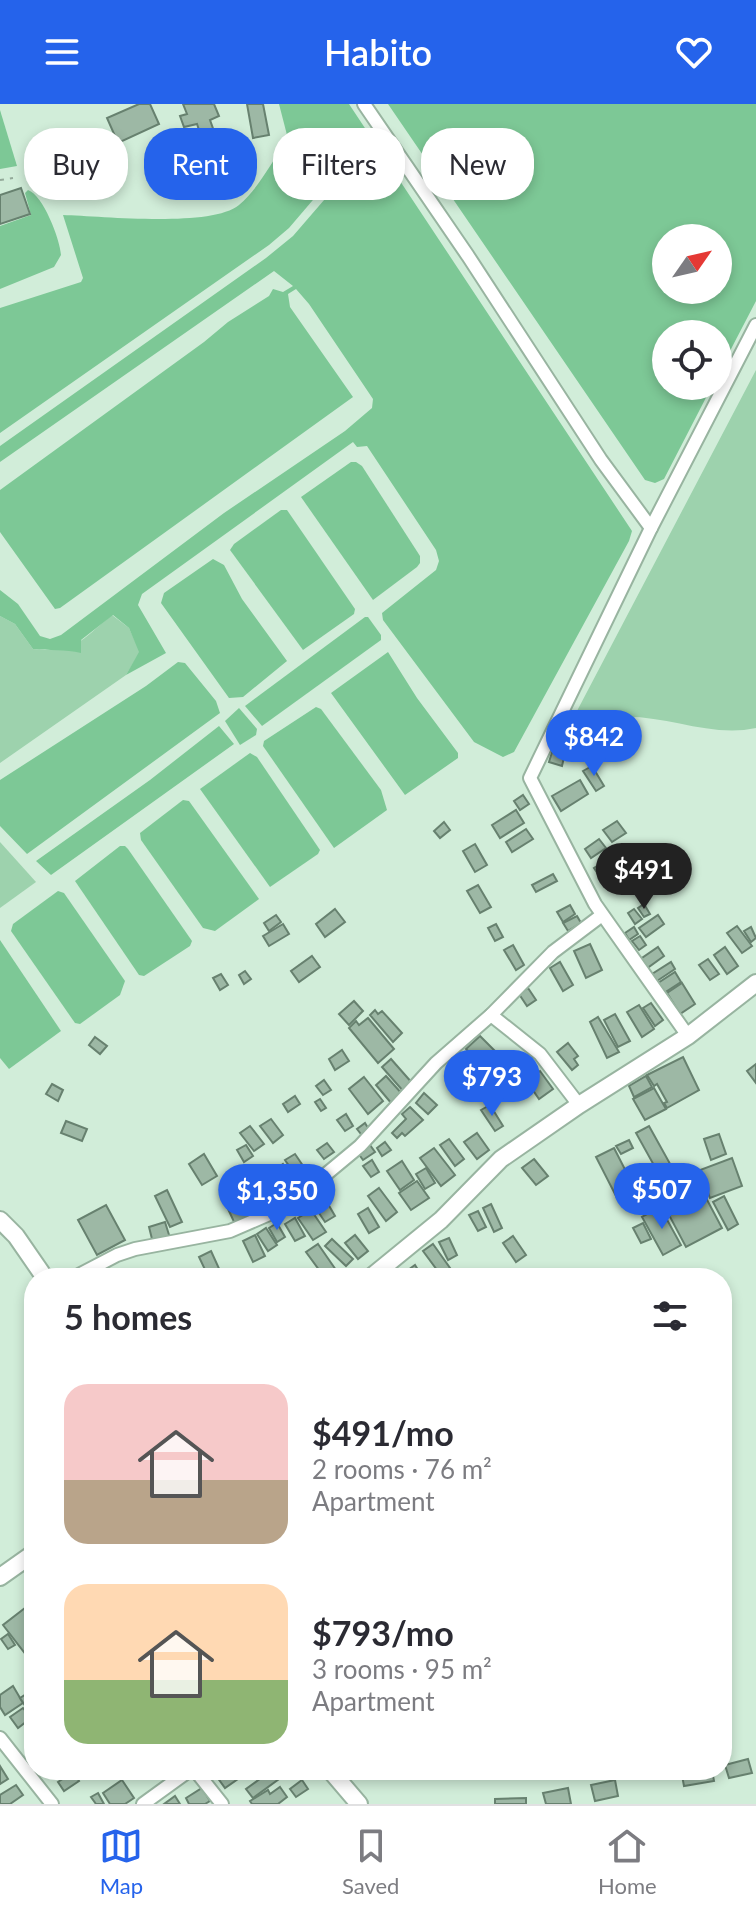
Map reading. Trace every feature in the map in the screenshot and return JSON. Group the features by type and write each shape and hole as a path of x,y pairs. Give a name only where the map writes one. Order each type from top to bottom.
{"street":[{"path":"364,104 601,460 651,528"},
{"path":"688,1036 602,915 530,778 651,528 756,325"},
{"path":"92,1268 117,1255 230,1231 288,1204 360,1146 436,1063 491,1015 553,952 602,915"},
{"path":"382,1268 441,1220 501,1159 688,1036 756,983"},
{"path":"491,1015 540,1054 579,1105"},
{"path":"0,1220 16,1236 38,1268"},
{"path":"0,1577 24,1562"},
{"path":"0,1738 24,1768"},
{"path":"33,1780 52,1804"},
{"path":"143,1804 178,1780"},
{"path":"202,1780 222,1804"},
{"path":"339,1780 359,1804"}],"path":[{"path":"0,180 13,178"}],"shaded area":[{"path":"279,104 349,104 365,128 285,128"},
{"path":"388,104 756,104 756,301 732,347 732,320 652,320 652,400 705,400 664,479 655,483 645,480 454,200 534,200 534,128 421,128 421,152"},
{"path":"0,110 17,166 0,169"},
{"path":"273,162 273,200 313,200 289,228 269,245 0,433 0,308 81,282 83,278 63,215 181,219 205,216 225,212 244,200 257,200 257,185"},
{"path":"405,188 632,531 514,752 503,757 474,742 383,620 382,613 436,570 439,561 436,550 367,446 357,447 353,442 142,594 138,605 166,653 126,675 139,652 129,628 113,615 81,640 81,653 33,649 15,624 0,616 0,590 18,604 40,636 50,639 61,635 224,513 345,431 372,408 373,399 296,289 288,294 290,307 353,397 60,608 55,609 0,532 0,490 228,322 269,296 273,289 283,292 293,286 274,271 0,462 0,446 293,236 324,200 405,200"},
{"path":"27,200 39,200 54,229 61,255 54,267 0,289 0,226 31,215"},
{"path":"756,370 756,728 722,730 619,717 607,722 585,740 572,744 567,730"},
{"path":"351,462 362,466 420,556 417,567 373,600 301,497"},
{"path":"281,510 287,510 355,609 354,614 303,650 230,550"},
{"path":"213,559 224,565 242,599 287,661 243,697 229,698 161,603 164,593"},
{"path":"112,615 129,628 140,652 126,675 0,763 0,616 15,624 33,649 47,650 77,643"},
{"path":"365,617 381,635 381,640 262,726 245,706"},
{"path":"388,652 458,753 458,758 405,795 331,693"},
{"path":"178,662 185,663 216,701 220,713 27,854 0,826 0,780"},
{"path":"316,707 321,709 381,790 387,810 334,848 263,746 264,741"},
{"path":"239,708 257,729 256,735 240,745 225,721"},
{"path":"219,726 234,744 51,875 36,861 150,780"},
{"path":"250,753 257,757 320,850 270,887 200,789"},
{"path":"183,800 189,801 259,899 215,931 203,928 141,840 140,833"},
{"path":"0,842 36,882 0,908"},
{"path":"120,846 128,849 192,941 190,946 144,976 139,975 75,881"},
{"path":"58,891 64,893 125,981 120,995 80,1024 75,1023 11,931 13,924"},
{"path":"0,940 61,1031 9,1069 0,1058"}],"building":[{"path":"139,104 150,104 159,124 144,128 144,131 128,138 128,128 111,128 107,118"},
{"path":"183,104 214,104 219,116 210,120 213,128 198,128 197,124 184,127 180,116 187,114"},
{"path":"247,104 263,104 269,135 257,137 257,128 251,128"},
{"path":"21,188 30,214 0,224 0,195"},
{"path":"553,749 565,753 562,766 549,762"},
{"path":"592,766 604,786 596,791 583,771"},
{"path":"580,780 588,794 561,811 552,796"},
{"path":"523,795 529,804 520,810 514,801"},
{"path":"516,810 524,823 500,838 492,825"},
{"path":"617,821 626,833 612,842 603,830"},
{"path":"444,822 450,830 440,838 434,831"},
{"path":"526,829 533,839 512,852 506,842"},
{"path":"599,839 606,848 591,858 585,849"},
{"path":"475,844 487,865 475,872 463,851"},
{"path":"606,860 612,868 600,877 594,868"},
{"path":"628,866 632,873 613,885 609,878"},
{"path":"553,874 557,881 536,892 532,885"},
{"path":"478,885 491,907 480,913 467,891"},
{"path":"644,904 650,914 644,917 638,908"},
{"path":"570,905 575,914 563,922 557,912"},
{"path":"335,909 345,922 325,937 316,924"},
{"path":"634,909 642,919 635,924 628,913"},
{"path":"276,915 281,922 269,931 264,923"},
{"path":"658,915 664,924 646,937 639,928"},
{"path":"577,916 581,923 568,931 563,923"},
{"path":"283,924 289,934 269,946 263,936"},
{"path":"496,924 503,937 495,941 488,928"},
{"path":"737,926 752,946 742,953 727,933"},
{"path":"634,927 638,934 629,940 625,933"},
{"path":"751,927 756,938 751,942 744,931"},
{"path":"640,936 646,945 639,950 632,941"},
{"path":"590,944 602,970 586,978 574,951"},
{"path":"513,945 524,965 516,970 504,950"},
{"path":"658,947 664,956 646,969 639,960"},
{"path":"725,947 738,966 727,974 714,955"},
{"path":"312,956 320,967 299,982 291,971"},
{"path":"708,959 719,974 710,980 699,965"},
{"path":"560,962 573,985 563,991 550,968"},
{"path":"671,962 675,969 657,981 652,974"},
{"path":"245,971 251,979 244,984 239,975"},
{"path":"675,972 681,982 664,993 658,983"},
{"path":"221,974 228,985 220,990 213,978"},
{"path":"682,983 695,1004 680,1014 667,993"},
{"path":"528,988 536,1000 527,1006 519,994"},
{"path":"354,1001 363,1011 349,1025 339,1014"},
{"path":"651,1003 663,1020 655,1026 643,1008"},
{"path":"639,1005 654,1029 642,1037 627,1012"},
{"path":"375,1010 378,1014 382,1011 402,1033 393,1042 370,1015"},
{"path":"615,1014 630,1041 618,1047 604,1020"},
{"path":"598,1017 619,1052 607,1058 590,1022"},
{"path":"368,1018 394,1049 378,1063 349,1028 356,1021 359,1025"},
{"path":"480,1036 499,1055 496,1058 503,1064 495,1072 488,1065 485,1068 466,1049"},
{"path":"95,1037 107,1046 100,1054 89,1045"},
{"path":"568,1043 578,1056 574,1059 578,1065 572,1070 557,1052"},
{"path":"342,1050 349,1061 335,1070 329,1059"},
{"path":"456,1050 464,1057 458,1064 450,1057"},
{"path":"683,1057 699,1090 667,1108 657,1084 654,1086 647,1075"},
{"path":"465,1058 478,1072 471,1079 458,1065"},
{"path":"391,1059 413,1084 404,1092 382,1067"},
{"path":"756,1064 756,1083 747,1071"},
{"path":"540,1071 553,1089 539,1099 526,1080"},
{"path":"386,1076 403,1095 392,1104 376,1085"},
{"path":"646,1076 652,1087 634,1097 629,1086"},
{"path":"364,1077 383,1101 368,1114 349,1089"},
{"path":"324,1080 331,1090 323,1095 316,1086"},
{"path":"52,1084 63,1090 58,1101 46,1094"},
{"path":"654,1088 666,1109 645,1120 633,1099"},
{"path":"424,1093 437,1105 428,1114 416,1103"},
{"path":"295,1096 300,1104 288,1112 283,1104"},
{"path":"320,1099 326,1108 321,1111 315,1102"},
{"path":"490,1105 503,1126 495,1131 481,1110"},
{"path":"410,1107 423,1120 405,1136 402,1133 397,1138 392,1133 406,1119 402,1114"},
{"path":"346,1114 353,1126 345,1131 337,1120"},
{"path":"271,1119 283,1135 273,1143 260,1126"},
{"path":"66,1121 87,1129 82,1141 61,1133"},
{"path":"365,1123 371,1133 364,1138 357,1129"},
{"path":"250,1126 264,1144 254,1151 240,1133"},
{"path":"649,1126 674,1171 661,1178 636,1133"},
{"path":"477,1133 489,1150 477,1159 464,1142"},
{"path":"719,1134 726,1154 711,1160 704,1139"},
{"path":"449,1139 464,1159 455,1166 440,1145"},
{"path":"629,1140 633,1148 621,1154 616,1146"},
{"path":"385,1142 391,1150 382,1156 377,1148"},
{"path":"327,1143 334,1152 324,1159 317,1150"},
{"path":"246,1145 253,1156 244,1162 237,1150"},
{"path":"370,1145 375,1152 363,1160 358,1153"},
{"path":"434,1148 455,1175 441,1186 420,1158"},
{"path":"614,1148 635,1189 617,1198 596,1157"},
{"path":"204,1154 217,1176 202,1185 189,1164"},
{"path":"295,1154 310,1176 301,1183 285,1160"},
{"path":"732,1158 742,1186 710,1198 700,1170"},
{"path":"534,1159 548,1176 536,1185 522,1168"},
{"path":"372,1160 379,1172 371,1177 363,1166"},
{"path":"402,1161 414,1180 400,1190 387,1171"},
{"path":"283,1164 299,1186 289,1193 274,1171"},
{"path":"426,1168 435,1183 425,1189 416,1174"},
{"path":"272,1174 286,1197 274,1204 261,1181"},
{"path":"675,1176 690,1200 679,1206 665,1182"},
{"path":"417,1181 429,1198 411,1210 399,1193"},
{"path":"252,1185 264,1211 249,1218 237,1191"},
{"path":"379,1188 397,1212 386,1221 368,1196"},
{"path":"167,1190 182,1222 170,1227 155,1196"},
{"path":"236,1190 249,1218 235,1224 222,1196"},
{"path":"705,1196 722,1228 686,1247 669,1215"},
{"path":"724,1196 738,1224 728,1230 713,1202"},
{"path":"324,1197 335,1216 325,1222 313,1204"},
{"path":"491,1204 502,1228 494,1232 483,1208"},
{"path":"106,1205 125,1240 97,1255 78,1220"},
{"path":"660,1207 681,1245 663,1255 642,1217"},
{"path":"368,1208 379,1227 369,1233 358,1214"},
{"path":"311,1210 326,1232 313,1240 298,1218"},
{"path":"478,1211 486,1227 478,1231 469,1215"},
{"path":"295,1218 305,1236 295,1241 285,1224"},
{"path":"165,1222 170,1238 153,1243 149,1227"},
{"path":"277,1223 285,1237 277,1242 269,1228"},
{"path":"643,1223 651,1239 641,1243 633,1228"},
{"path":"266,1228 277,1245 268,1251 257,1234"},
{"path":"255,1235 265,1256 253,1262 243,1241"},
{"path":"355,1235 368,1251 358,1259 345,1243"},
{"path":"513,1236 526,1255 516,1262 503,1243"},
{"path":"449,1238 457,1255 448,1260 439,1242"},
{"path":"332,1239 353,1259 346,1266 325,1246"},
{"path":"318,1244 335,1268 318,1268 306,1252"},
{"path":"433,1244 450,1268 436,1268 423,1251"},
{"path":"211,1251 219,1268 204,1268 199,1257"},
{"path":"24,1609 24,1652 3,1625"},
{"path":"8,1634 15,1645 8,1649 1,1639"},
{"path":"13,1686 23,1703 5,1715 0,1707 0,1695"},
{"path":"24,1709 24,1723 18,1728 10,1717"},
{"path":"748,1759 752,1773 732,1777 732,1763"},
{"path":"0,1766 8,1779 0,1784"},
{"path":"61,1780 79,1781 64,1791 58,1782"},
{"path":"122,1780 134,1798 125,1804 110,1804 103,1793"},
{"path":"219,1780 236,1780 225,1788"},
{"path":"258,1780 278,1780 253,1798 246,1789"},
{"path":"302,1780 308,1789 296,1797 290,1789"},
{"path":"615,1780 618,1796 595,1801 591,1785"},
{"path":"683,1780 714,1780 714,1781 684,1786"},
{"path":"16,1785 23,1795 10,1804 0,1804 0,1795"},
{"path":"280,1787 287,1797 278,1804 252,1804 250,1801 268,1790 270,1794"},
{"path":"202,1788 210,1801 189,1804 186,1798"},
{"path":"568,1788 571,1804 546,1804 543,1793"},
{"path":"98,1793 104,1804 96,1804 91,1797"},
{"path":"175,1796 180,1804 164,1804"},
{"path":"526,1798 526,1804 495,1804 495,1799"}]}
